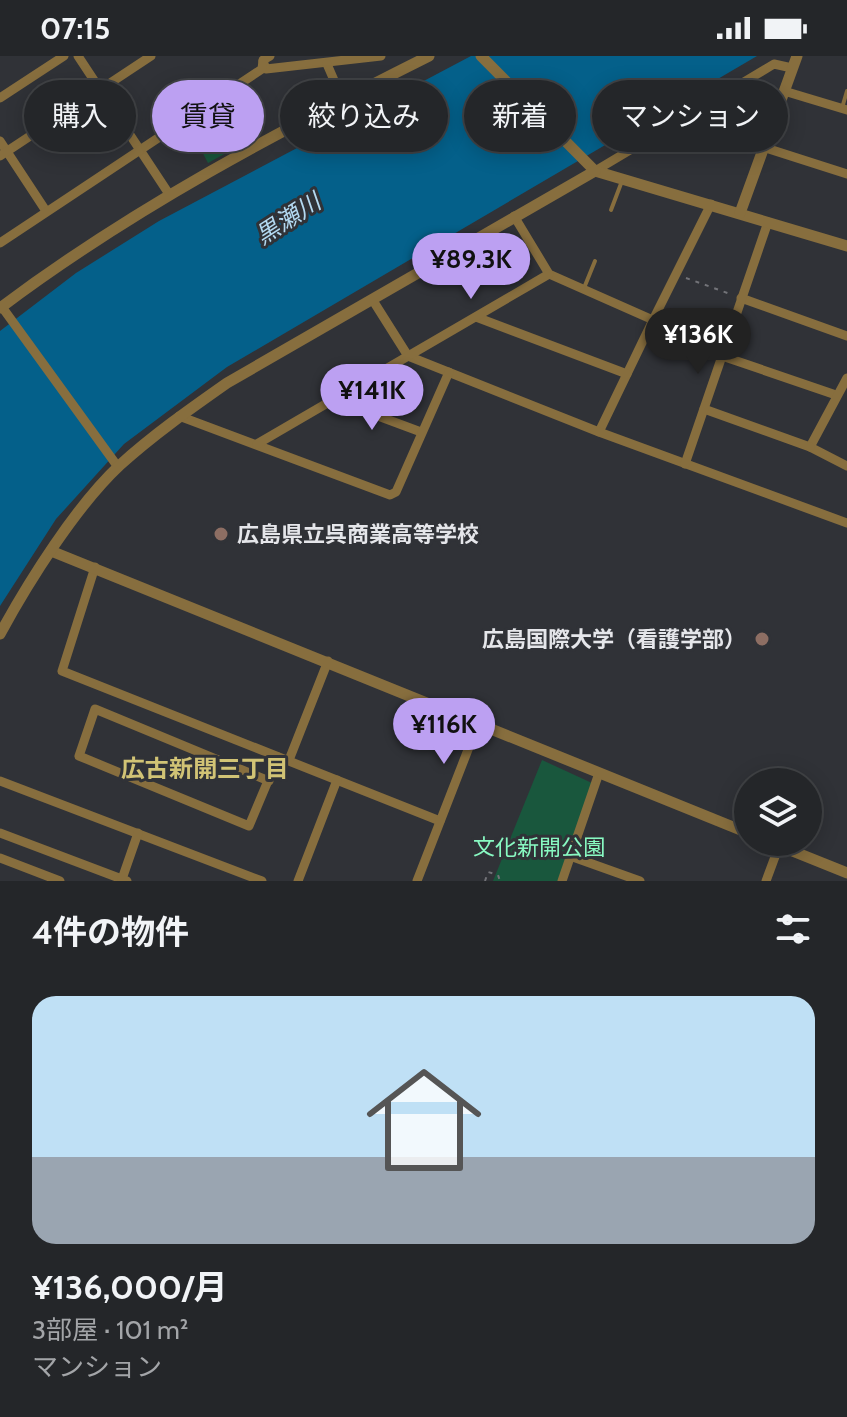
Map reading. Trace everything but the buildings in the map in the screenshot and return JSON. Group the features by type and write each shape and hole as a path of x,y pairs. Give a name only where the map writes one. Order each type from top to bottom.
{"street":[{"path":"0,98 64,56"},
{"path":"78,56 95,80"},
{"path":"115,80 151,56"},
{"path":"265,57 266,69 381,56"},
{"path":"377,80 408,61 429,56"},
{"path":"481,56 592,169 847,246"},
{"path":"788,80 797,56"},
{"path":"0,243 262,69 265,57"},
{"path":"327,64 334,80"},
{"path":"747,80 774,64 792,68"},
{"path":"788,92 844,109"},
{"path":"116,464 3,310 83,247 169,194 280,135"},
{"path":"0,141 4,154 46,211"},
{"path":"4,154 24,141"},
{"path":"136,141 169,194"},
{"path":"0,634 51,551 116,464 227,383 622,152"},
{"path":"740,213 762,152"},
{"path":"773,152 847,174"},
{"path":"599,432 711,204"},
{"path":"514,216 549,274 653,320"},
{"path":"685,464 768,222"},
{"path":"257,444 549,274"},
{"path":"741,298 847,336"},
{"path":"372,299 408,356 599,432 847,523"},
{"path":"476,317 627,374"},
{"path":"722,356 836,395"},
{"path":"179,416 390,495 396,492 449,372"},
{"path":"810,447 847,378"},
{"path":"335,400 421,432"},
{"path":"704,409 810,447 847,466"},
{"path":"51,551 734,827"},
{"path":"95,567 62,671 440,821"},
{"path":"289,760 328,661"},
{"path":"269,781 95,709 79,756 249,826 269,781 278,757"},
{"path":"417,881 478,724"},
{"path":"562,881 599,773"},
{"path":"298,881 337,780"},
{"path":"0,781 262,881"},
{"path":"0,833 124,880 138,833"},
{"path":"570,856 640,881"},
{"path":"766,881 771,856"},
{"path":"805,856 847,872 843,881"},
{"path":"0,858 41,878 60,881"}],"lane":[{"path":"844,109 847,91"},
{"path":"611,210 623,178"},
{"path":"583,290 595,261"}],"path":[{"path":"678,274 741,298"},
{"path":"485,881 488,872 498,875 500,881"}],"green space":[{"path":"202,152 225,152 226,153 208,163"},
{"name":"文化新開公園","path":"542,760 592,783 558,881 493,881"}],"water":[{"name":"黒瀬川","path":"471,56 757,56 716,80 592,80 593,152 227,367 124,444 56,519 0,606 0,331 76,273 159,221 289,152 448,152 448,80 426,80"}],"place":[{"name":"広島県立呉商業高等学校","path":"221,534"},
{"name":"広島国際大学（看護学部）","path":"762,639"}],"district":[{"name":"広古新開三丁目","path":"205,769"}]}
